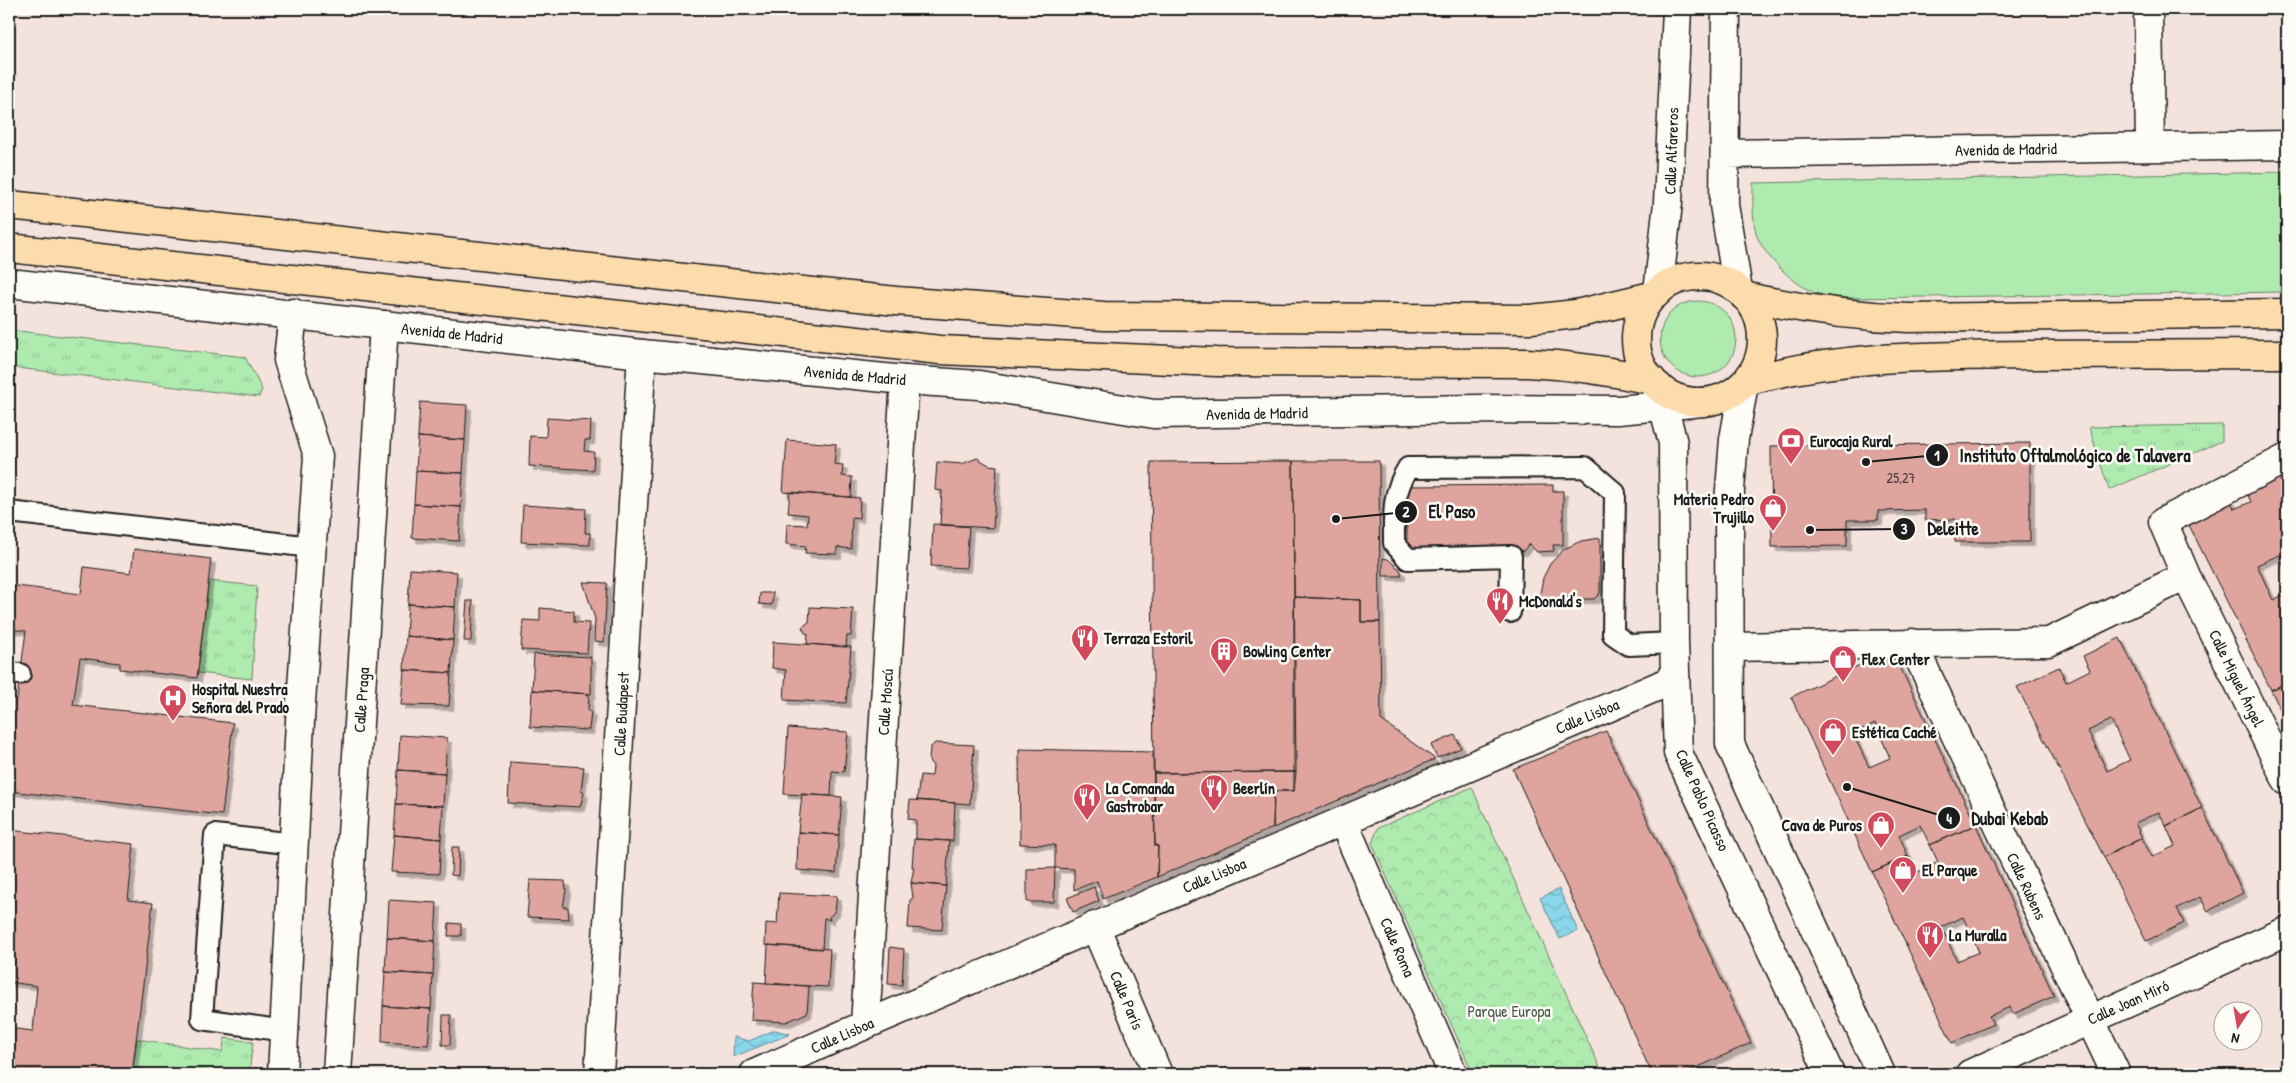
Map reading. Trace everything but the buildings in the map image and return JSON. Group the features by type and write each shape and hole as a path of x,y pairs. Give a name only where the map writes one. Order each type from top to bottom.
{"main road":[{"path":"9,205 896,301 1104,316 1530,319 1576,314 1657,293 1674,282 1700,277 1722,281 1741,293 1823,312 1908,318 2287,313"},
{"name":"Avenida de Madrid","path":"9,248 940,350 1217,362 1527,363 1611,371 1679,399 1703,402 1728,395 1745,382 1785,370 1825,363 1913,356 2287,354"},
{"name":"Avenida de Madrid","path":"1657,293 1644,310 1637,332 1639,356 1644,369 1658,391"},
{"path":"1741,293 1757,315 1762,338 1758,361 1745,382"}],"street":[{"name":"Calle Alfareros","path":"1657,293 1668,203 1677,9"},
{"path":"1726,9 1724,205 1741,293"},
{"path":"2148,9 2150,147"},
{"name":"Avenida de Madrid","path":"1725,154 2287,145"},
{"name":"Avenida de Madrid","path":"9,283 293,313 642,354 905,380 979,384 1154,414 1480,409 1618,410 1658,391"},
{"path":"282,1074 296,844 301,702 318,456 288,360 293,313"},
{"name":"Calle Praga","path":"337,1074 384,325"},
{"name":"Calle Budapest","path":"599,1074 642,354"},
{"name":"Calle Moscú","path":"865,1025 905,380"},
{"path":"1745,382 1734,439 1729,504 1730,744 1881,1074"},
{"name":"Calle Pablo Picasso","path":"1658,391 1673,443 1675,472 1674,643 1678,752 1830,1074"},
{"name":"Calle Miguel Ángel","path":"2287,458 2163,522 2186,576 2287,781"},
{"path":"1730,647 2049,642 2186,576"},
{"name":"Calle Rubens","path":"1912,643 2116,1074"},
{"name":"Calle Lisboa","path":"754,1074 1675,678"},
{"name":"Calle Roma","path":"1343,821 1453,1074"},
{"name":"Calle París","path":"1095,926 1158,1074"},
{"name":"Calle Joan Miró","path":"1970,1074 2287,931"}],"lane":[{"path":"1510,612 1511,556 1408,559 1394,542 1394,502 1400,481 1408,468 1585,467 1615,493 1613,634 1629,645 1674,643"},
{"path":"9,512 312,547"},
{"path":"285,1031 202,1019 215,835 296,844"}],"green space":[{"path":"2287,172 2287,292 1850,298 1831,296 1819,294 1801,285 1773,261 1765,251 1756,233 1753,215 1753,183"},
{"path":"1698,301 1712,304 1725,312 1733,325 1736,339 1733,353 1725,366 1712,374 1698,377 1684,374 1671,366 1663,353 1660,339 1663,325 1671,312 1684,304"},
{"path":"9,330 245,357 262,389 259,397 9,367"},
{"path":"2222,425 2222,441 2109,490 2089,427"},
{"path":"209,581 257,586 252,679 198,673"},
{"name":"Parque Europa","path":"1472,787 1603,1074 1473,1074 1372,843 1378,828"},
{"path":"225,1038 253,1042 249,1074 163,1074 133,1069 137,1039 222,1052"}],"water":[{"path":"1559,889 1578,931 1560,939 1540,898"},
{"path":"775,1030 790,1034 733,1057 734,1037 749,1041"}],"place":[{"name":"Instituto Oftalmológico de Talavera","path":"1866,462"},
{"name":"Eurocaja Rural","path":"1791,465"},
{"name":"El Paso","path":"1336,519"},
{"name":"Deleitte","path":"1810,530"},
{"name":"Materia Pedro Trujillo","path":"1773,532"},
{"name":"McDonald's","path":"1500,625"},
{"name":"Terraza Estoril","path":"1085,662"},
{"name":"Bowling Center","path":"1224,675"},
{"name":"Flex Center","path":"1843,683"},
{"name":"Hospital Nuestra Señora del Prado","path":"173,722"},
{"name":"Estética Caché","path":"1833,756"},
{"name":"Dubai Kebab","path":"1847,787"},
{"name":"Beerlín","path":"1214,812"},
{"name":"La Comanda Gastrobar","path":"1087,821"},
{"name":"Cava de Puros","path":"1881,849"},
{"name":"El Parque","path":"1903,894"},
{"name":"La Muralla","path":"1930,959"}]}
